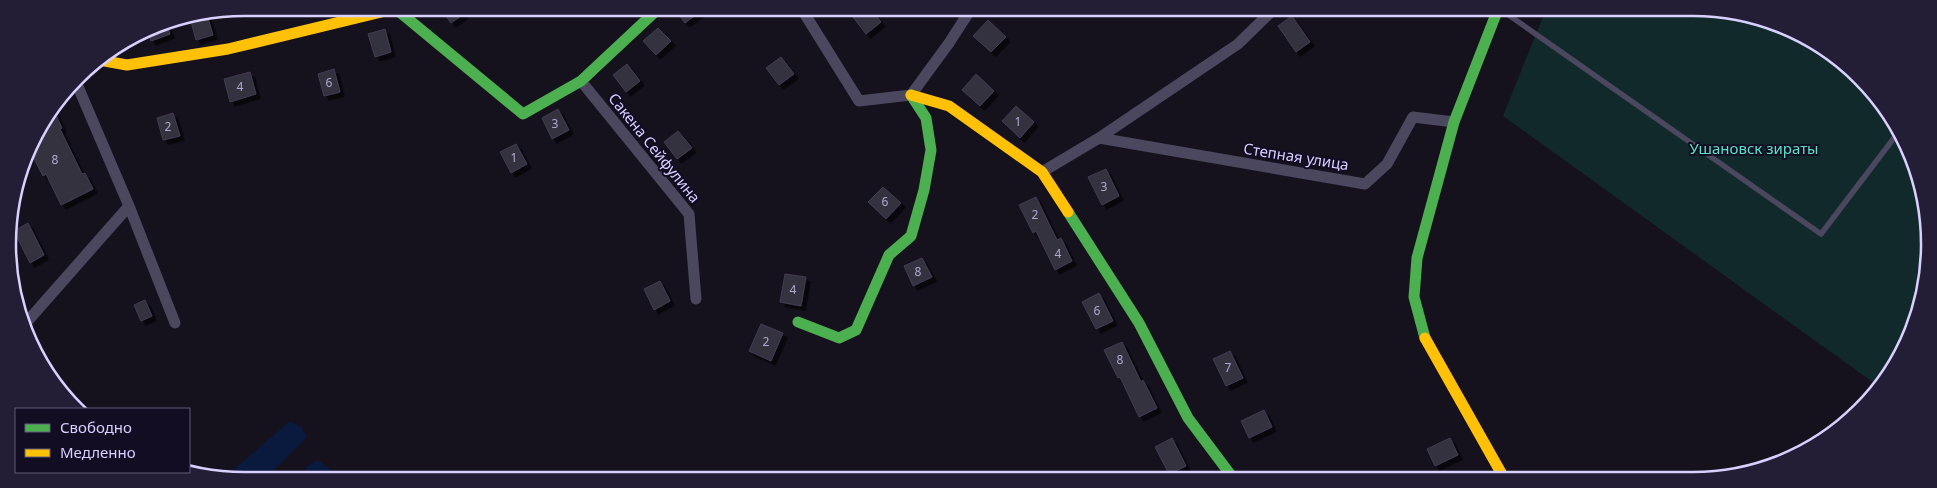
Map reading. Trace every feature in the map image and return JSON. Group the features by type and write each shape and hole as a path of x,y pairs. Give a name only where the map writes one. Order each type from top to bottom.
{"street":[{"path":"107,61 127,65 228,49 364,16"},
{"path":"406,16 523,114 581,82 649,16"},
{"path":"806,16 859,101 911,95 949,106 1042,172 1139,323 1188,418 1228,472"},
{"path":"911,95 950,43 966,16"},
{"path":"1042,172 1099,138 1238,44 1267,16"},
{"path":"1496,16 1454,122 1436,183 1416,258 1414,297 1423,335 1501,472"},
{"name":"Сакена Сейфулина","path":"581,82 689,214 696,299"},
{"path":"79,88 129,206 174,323"},
{"path":"798,322 839,338 856,330 889,255 911,236 924,190 931,150 926,118 911,95"},
{"name":"Степная улица","path":"1099,138 1366,184 1387,164 1413,118 1454,122"},
{"path":"29,319 129,206"}],"lane":[{"path":"1509,16 1821,234 1894,138"}],"green space":[{"name":"Ушановск зираты","path":"1543,16 1693,16 1723,18 1766,28 1794,40 1832,63 1874,105 1890,130 1909,171 1919,214 1921,244 1919,274 1913,303 1897,345 1874,383 1874,383 1503,116"}],"water":[{"path":"290,421 302,428 307,437 272,472 232,471"},
{"path":"317,460 332,472 307,472 306,467"}],"building":[{"path":"446,16 461,16 451,23"},
{"path":"680,16 694,16 685,23"},
{"path":"876,16 881,22 866,34 853,17"},
{"path":"1292,16 1310,42 1296,52 1278,26"},
{"path":"208,19 213,35 196,40 191,23"},
{"path":"988,20 1006,37 991,52 973,36"},
{"path":"658,28 671,41 656,55 643,41"},
{"path":"168,29 170,34 151,41 150,37"},
{"path":"385,29 391,52 375,57 368,34"},
{"path":"781,57 794,74 779,85 766,68"},
{"path":"627,64 640,81 626,92 613,75"},
{"path":"334,69 340,92 324,96 318,74"},
{"path":"250,72 256,94 230,102 224,79"},
{"path":"976,74 994,91 980,106 962,90"},
{"path":"1016,106 1034,122 1020,138 1002,121"},
{"path":"558,109 569,130 552,139 542,118"},
{"path":"173,113 180,136 163,140 157,118"},
{"path":"56,115 62,128 60,129 82,174 85,173 93,189 61,205 46,174 43,176 34,158"},
{"path":"678,131 692,148 677,159 664,142"},
{"path":"516,144 527,164 511,173 500,152"},
{"path":"1106,169 1119,196 1102,205 1088,177"},
{"path":"883,187 901,203 886,219 868,202"},
{"path":"1036,197 1057,240 1061,238 1072,261 1055,270 1036,231 1033,233 1019,205"},
{"path":"28,223 44,255 30,263 17,236 17,229"},
{"path":"922,258 932,277 913,286 904,266"},
{"path":"785,274 806,277 801,306 780,302"},
{"path":"660,281 670,301 654,310 644,289"},
{"path":"1099,293 1113,321 1096,329 1082,302"},
{"path":"145,300 152,316 141,321 134,305"},
{"path":"761,324 783,333 771,361 749,351"},
{"path":"1122,342 1141,382 1143,380 1157,408 1139,417 1120,377 1118,378 1104,350"},
{"path":"1230,351 1243,378 1226,386 1213,359"},
{"path":"1264,410 1272,427 1249,438 1241,421"},
{"path":"1172,438 1186,466 1173,472 1168,472 1155,447"},
{"path":"1450,438 1458,455 1435,466 1427,449"}],"traffic: fast":[{"path":"404,16 523,114 581,81 650,16"},
{"path":"1425,338 1414,297 1417,258 1454,122 1495,16"},
{"path":"798,322 839,338 856,330 889,255 911,236 924,190 931,150 926,118 911,95"},
{"path":"1068,212 1139,323 1188,418 1228,472"}],"traffic: slow":[{"path":"107,61 127,65 228,49 365,16"},
{"path":"911,95 949,106 1042,172 1068,212"},
{"path":"1425,338 1501,472"}]}
